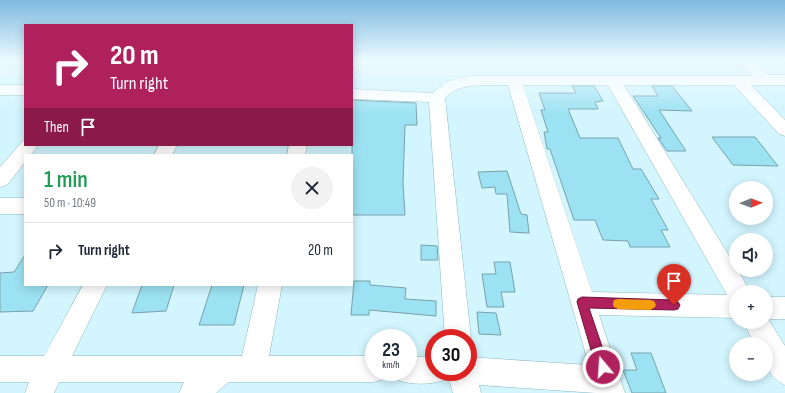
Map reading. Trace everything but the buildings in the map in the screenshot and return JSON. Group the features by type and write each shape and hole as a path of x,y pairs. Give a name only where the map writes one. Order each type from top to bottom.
{"street":[{"path":"613,80 734,285"},
{"path":"738,80 785,130"},
{"path":"353,94 436,98 448,86 458,82 469,81 785,80"},
{"path":"477,372 609,386 514,81"},
{"path":"0,90 24,90"},
{"path":"436,98 457,329"},
{"path":"0,180 28,146"},
{"path":"0,206 24,206"},
{"path":"39,393 94,286"},
{"path":"253,368 270,286"},
{"path":"582,302 729,307"},
{"path":"773,308 785,308"},
{"path":"760,329 785,371"},
{"path":"0,369 253,368 365,370"},
{"path":"193,393 225,369"},
{"path":"464,381 467,393"}],"slow traffic":[{"path":"618,304 650,305"}],"route":[{"path":"603,367 582,302 674,305"}]}
